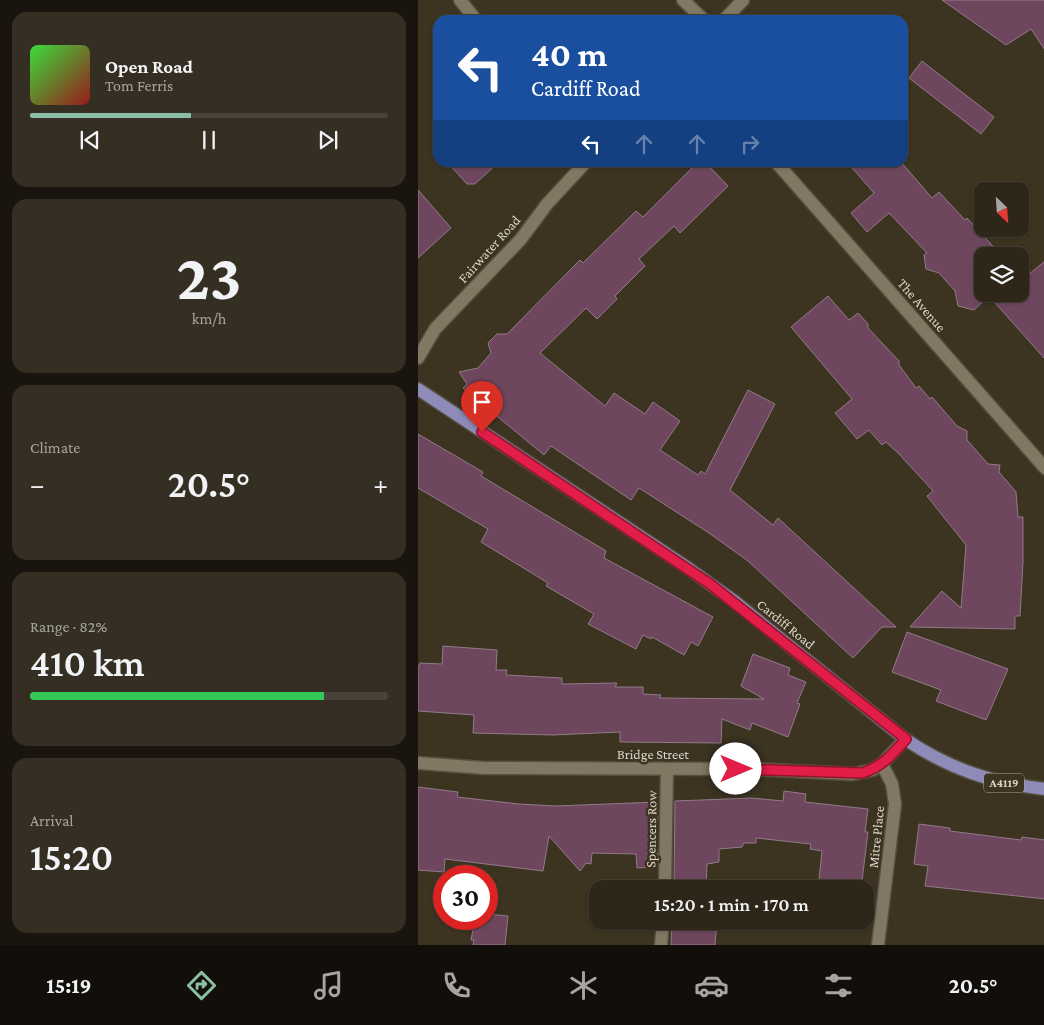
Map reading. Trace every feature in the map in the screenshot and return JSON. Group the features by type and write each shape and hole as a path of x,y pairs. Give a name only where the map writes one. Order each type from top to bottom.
{"main road":[{"name":"Cardiff Road","path":"418,390 685,566 734,601 906,739 934,758 965,771 1006,784 1044,788"}],"street":[{"path":"460,0 472,15"},
{"path":"683,0 699,15"},
{"path":"729,15 743,0"},
{"name":"Fairwater Road","path":"418,358 434,329 521,240 547,204 581,167"},
{"name":"The Avenue","path":"780,167 1044,468"},
{"name":"Bridge Street","path":"418,763 484,768 796,770 853,774 872,770 882,764 906,739"},
{"name":"Mitre Place","path":"878,945 895,804 892,784 882,764"},
{"name":"Spencers Row","path":"664,880 666,769"},
{"path":"662,945 663,930"}],"building":[{"path":"942,0 1045,0 1045,50 1031,29 1006,45"},
{"path":"922,61 994,117 981,134 909,78"},
{"path":"452,167 494,167 475,184 467,184"},
{"path":"693,167 710,167 728,186 680,233 674,226 639,259 645,266 615,296 617,299 597,319 586,308 540,353 605,406 614,393 645,414 653,402 680,421 660,450 698,475 701,471 705,474 748,390 775,404 730,490 773,525 778,518 896,627 882,627 853,658 748,561 709,533 639,488 631,500 551,446 544,455 463,388 467,384 459,372 478,368 491,353 488,343 497,334 507,334 580,260 583,263 636,211 643,217"},
{"path":"851,167 905,167 932,198 939,192 965,220 967,218 974,226 974,238 985,238 994,247 974,247 974,302 983,302 974,310 958,306 955,291 939,273 926,269 924,255 927,253 889,213 867,232 851,213 874,193"},
{"path":"418,190 451,228 418,258"},
{"path":"1045,261 1045,359 994,302 1029,302 1029,274"},
{"path":"828,296 849,320 858,313 868,324 868,328 899,361 899,365 916,388 919,386 930,399 932,397 957,426 967,431 967,440 988,464 1000,465 999,472 1016,492 1018,517 1023,517 1023,562 1020,616 1015,616 1015,629 910,627 942,591 961,608 966,545 927,496 933,491 899,454 886,442 882,445 869,430 857,439 835,413 852,399 791,327"},
{"path":"418,434 483,472 481,476 606,551 604,558 713,617 698,646 691,642 684,655 652,637 651,639 643,635 636,649 588,624 594,614 546,586 548,583 481,542 488,529 418,488"},
{"path":"907,632 1008,669 986,720 936,701 941,690 892,672"},
{"path":"443,646 497,650 496,670 507,670 506,675 562,678 562,684 617,683 615,687 643,687 643,694 661,695 659,698 764,699 741,686 753,654 790,668 788,675 806,682 797,703 800,704 788,737 752,723 750,730 722,719 721,743 620,742 620,732 553,735 473,733 474,715 418,711 418,668 420,663 442,664"},
{"path":"418,787 458,792 457,797 519,804 556,806 658,802 657,867 637,868 636,854 592,853 591,864 586,863 580,871 549,836 543,871 445,859 445,865 433,865 433,871 418,870"},
{"path":"784,791 806,794 805,802 868,809 865,832 868,832 862,880 819,880 822,851 810,849 811,844 756,838 756,843 744,843 742,847 719,849 719,862 707,864 706,880 674,880 675,801 752,798 783,801"},
{"path":"919,824 950,828 950,831 1021,840 1022,837 1045,840 1045,899 925,886 928,866 914,864"},
{"path":"498,915 508,916 505,945 473,945 474,940 471,940 473,930 498,930"},
{"path":"672,930 716,930 715,945 671,945"}],"route":[{"path":"482,432 685,566 734,601 906,739 890,758 872,770 862,773 736,769"}]}
